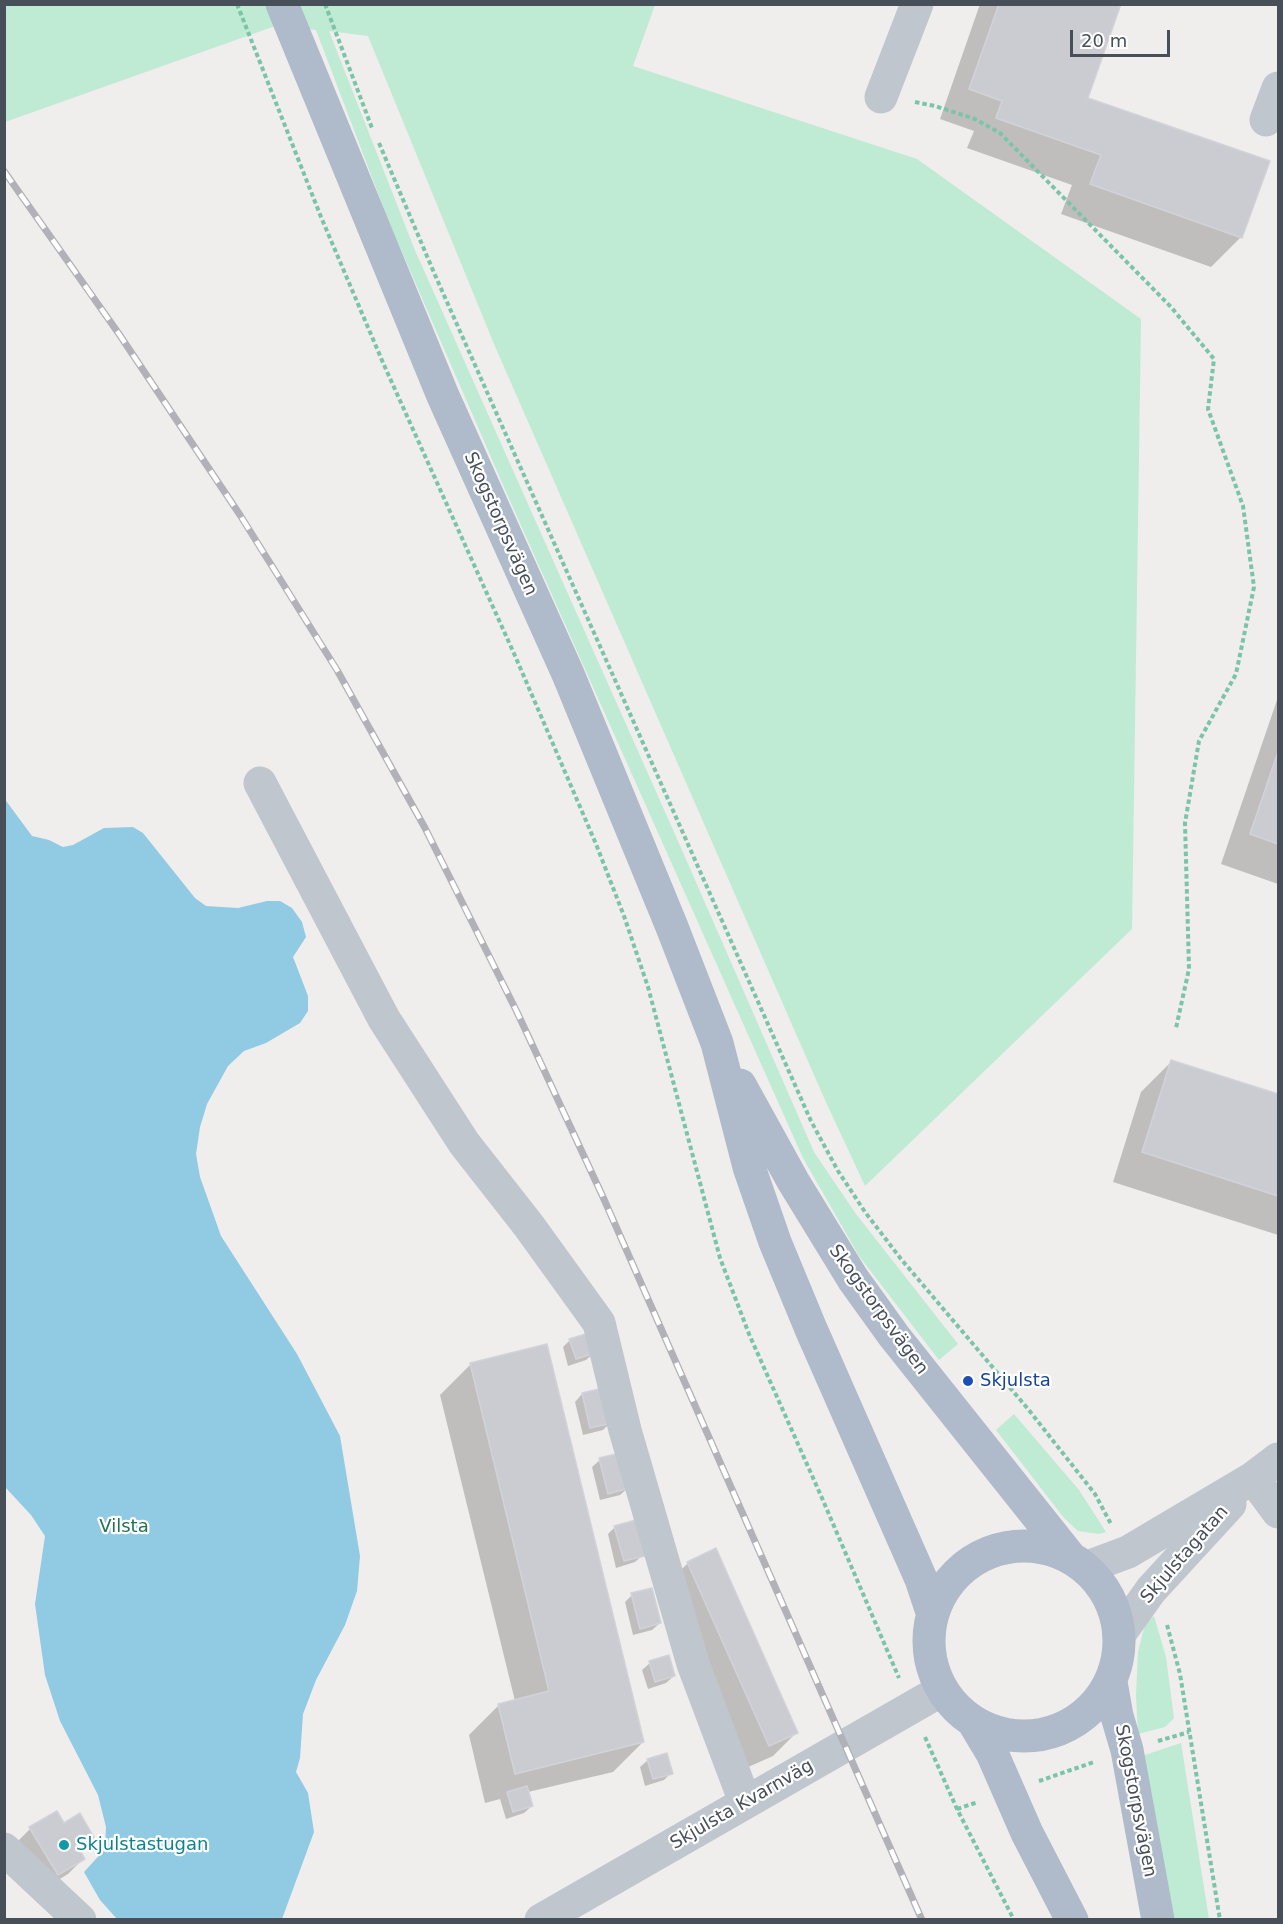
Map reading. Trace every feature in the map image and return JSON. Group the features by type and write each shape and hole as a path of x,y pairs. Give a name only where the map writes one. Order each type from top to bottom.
{"main road":[{"name":"Skogstorpsvägen","path":"282,4 443,396 568,674 672,927 717,1043 749,1167 775,1242 921,1579 932,1612"},
{"name":"Skogstorpsvägen","path":"717,1043 793,1181 853,1279 894,1336 1077,1563"},
{"path":"1023,1544 1055,1551 1077,1563 1096,1578 1112,1605 1120,1651 1111,1682 1092,1709 1063,1728 1050,1733 1030,1737 1012,1737 974,1723 955,1708 942,1690 934,1673 928,1648 929,1626 937,1600 957,1574 987,1554 1023,1544"},
{"name":"Skogstorpsvägen","path":"1111,1682 1117,1716 1127,1750 1158,1920"},
{"path":"974,1723 992,1753 1027,1833 1072,1920"}],"street":[{"path":"881,97 917,4"},
{"path":"1266,120 1278,88"},
{"path":"260,783 384,1019 464,1143 529,1226 599,1323 626,1430 693,1664 745,1802"},
{"path":"1266,1469 1278,1512"},
{"name":"Skjulstagatan","path":"1077,1563 1128,1552 1266,1469"},
{"name":"Skjulstagatan","path":"1119,1635 1151,1590 1266,1469"},
{"name":"Skjulsta Kvarnväg","path":"542,1920 942,1690"},
{"path":"4,1849 80,1920"}],"path":[{"path":"237,4 312,196 379,354 448,512 516,658 596,844 624,916 648,987 720,1258 749,1334 957,1809 1014,1920"},
{"path":"325,4 375,133 435,275 811,1121 838,1171 865,1212 901,1259 1095,1494 1112,1524"},
{"path":"881,97 935,106 975,119 1000,133 1171,307 1214,359 1208,409 1243,506 1254,587 1236,674 1199,741 1185,823 1189,969 1176,1028"},
{"path":"1163,1615 1171,1636 1180,1674 1220,1920"},
{"path":"1009,1791 1127,1750"}],"green space":[{"path":"4,5 655,5 633,66 917,159 1141,319 1132,929 865,1186 825,1100 494,344 368,36 329,31 414,248 814,1152 856,1214 958,1344 939,1360 859,1256 803,1158 507,494 389,222 316,30 278,25 5,122"},
{"path":"1014,1414 1079,1490 1106,1532 1099,1534 1078,1531 1064,1518 996,1430"},
{"path":"1154,1616 1166,1657 1174,1718 1165,1727 1138,1734 1136,1696 1138,1652 1145,1624"},
{"path":"1181,1743 1209,1919 1173,1919 1142,1756"}],"water":[{"path":"4,798 32,836 49,840 63,847 73,845 104,828 133,827 143,833 195,898 206,906 238,908 267,901 280,901 292,908 302,922 306,937 293,957 308,996 308,1011 300,1023 266,1043 244,1051 228,1066 207,1104 200,1127 196,1154 200,1177 221,1236 297,1354 340,1436 360,1556 357,1591 345,1625 316,1680 303,1714 300,1758 296,1772 308,1793 314,1832 282,1919 117,1919 100,1900 84,1872 105,1849 106,1827 98,1795 60,1721 45,1675 35,1604 45,1536 31,1515 5,1487"}],"building":[{"path":"999,4 1121,4 1088,98 1270,161 1242,238 1090,184 1101,155 996,118 1002,101 969,89"},
{"path":"1278,752 1278,844 1250,834"},
{"path":"1171,1060 1278,1094 1278,1196 1142,1152"},
{"path":"589,1333 595,1353 576,1359 569,1339"},
{"path":"547,1344 644,1742 515,1774 498,1704 549,1691 470,1363"},
{"path":"603,1388 612,1423 590,1428 582,1393"},
{"path":"620,1453 629,1488 608,1494 599,1458"},
{"path":"636,1520 645,1556 624,1561 614,1526"},
{"path":"716,1548 798,1733 769,1746 687,1562"},
{"path":"652,1588 661,1623 640,1629 631,1593"},
{"path":"669,1655 675,1676 655,1682 649,1661"},
{"path":"667,1753 673,1774 653,1779 647,1759"},
{"path":"527,1786 533,1806 513,1812 507,1792"},
{"name":"Skjulstastugan","path":"57,1811 64,1823 80,1813 96,1841 80,1850 85,1859 58,1875 29,1827"}],"railway":[{"path":"4,171 119,334 240,515 337,670 425,828 517,1012 603,1197 922,1920"}],"place":[{"name":"Skjulsta","path":"968,1381"},
{"name":"Skjulstastugan","path":"64,1845"}],"park label":[{"name":"Vilsta","path":"124,1527"}]}
